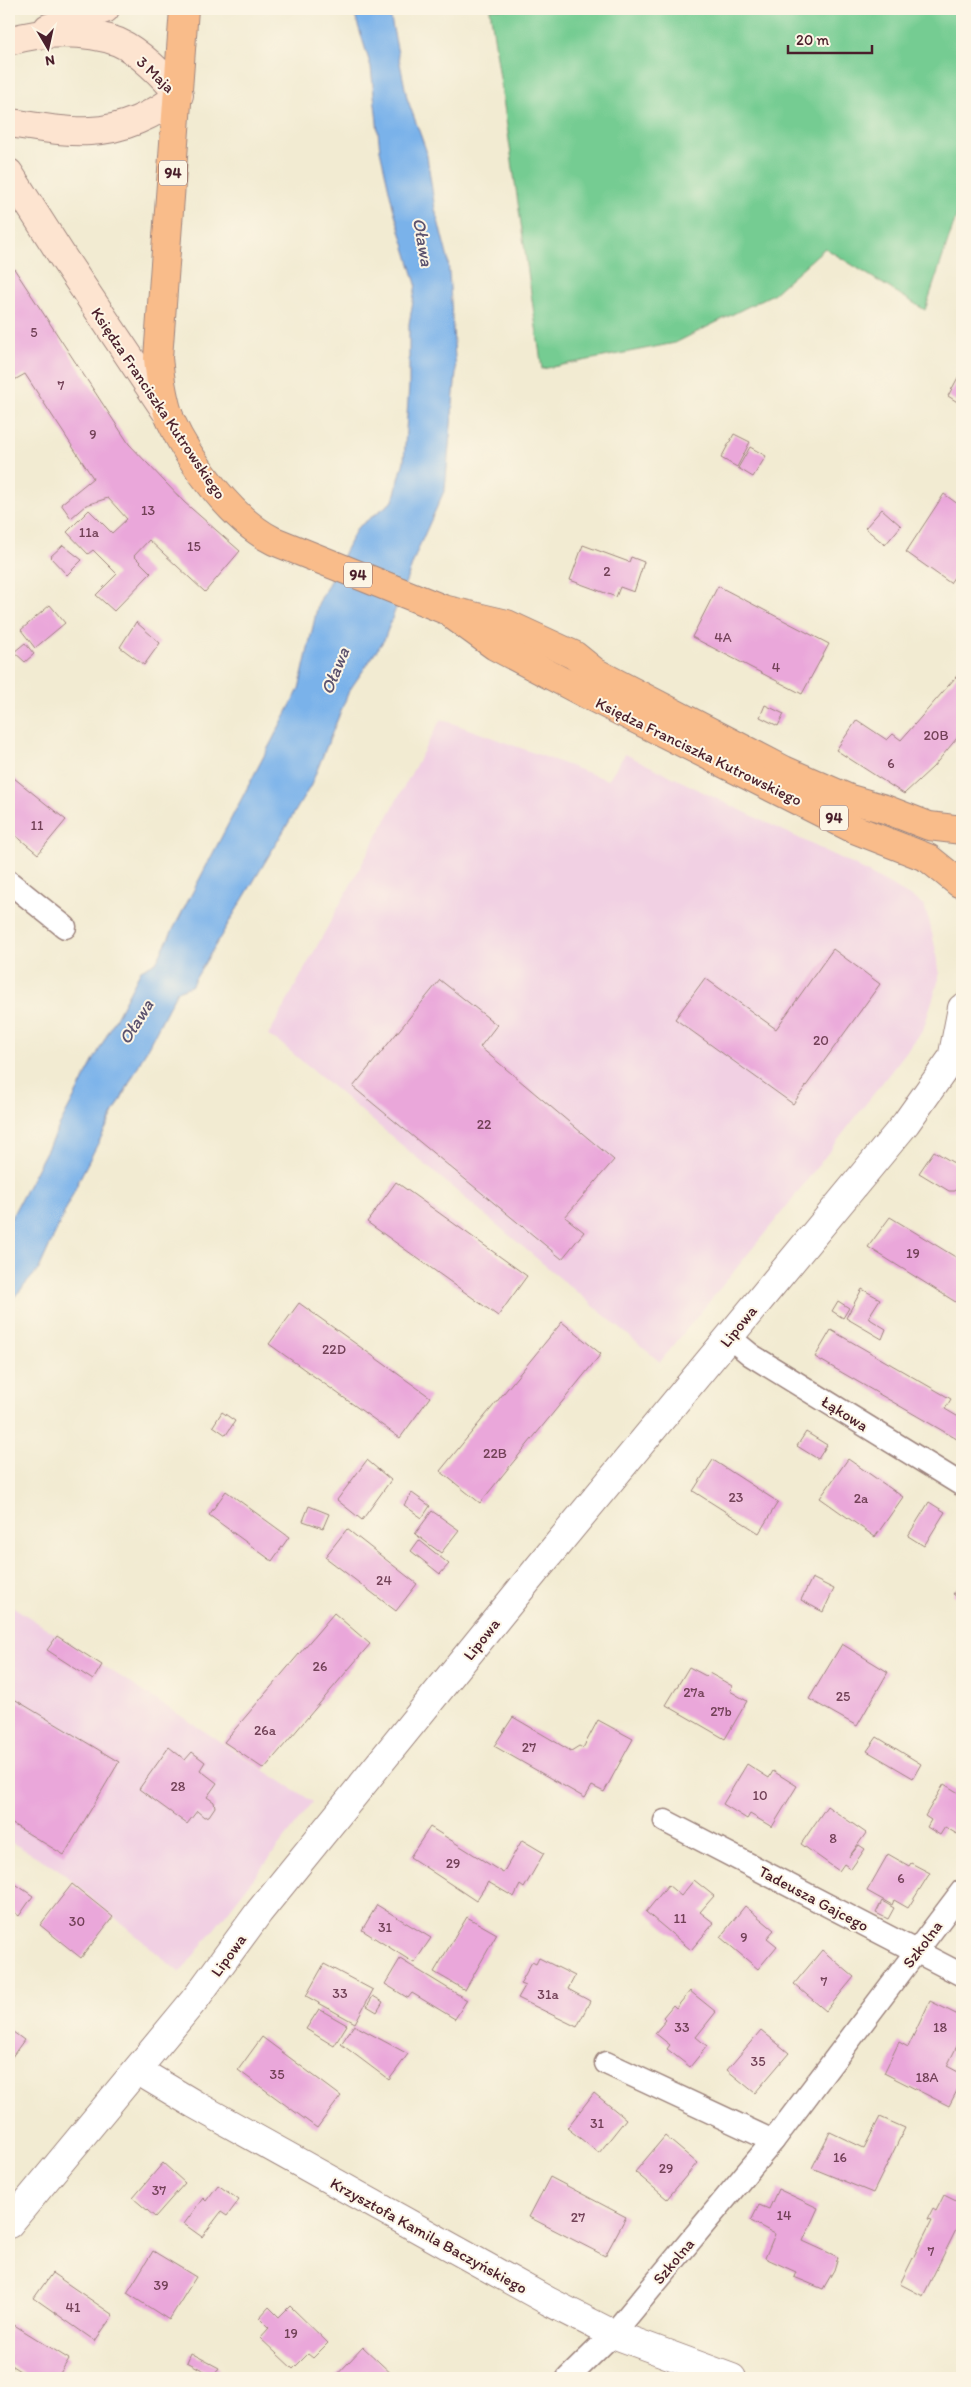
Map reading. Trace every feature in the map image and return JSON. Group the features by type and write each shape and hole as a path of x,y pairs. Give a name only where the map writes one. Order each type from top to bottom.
{"main road":[{"name":"3 Maja","path":"14,40 105,9"},
{"name":"94","path":"170,418 160,379 158,358 184,9"},
{"name":"3 Maja","path":"9,123 90,132 119,126 144,116 164,107 179,95 168,80 120,43 98,36 56,34 14,40"},
{"name":"Księdza Franciszka Kutrowskiego","path":"9,173 170,418 190,454 225,502 258,534 443,609 507,624 574,655 595,672 784,770 850,799 885,809 930,826 962,830"},
{"name":"Księdza Franciszka Kutrowskiego","path":"443,609 495,646 586,694 854,828 920,854 961,882"}],"street":[{"path":"9,882 64,927"},
{"name":"Lipowa","path":"9,2224 196,1998 266,1904 538,1568 906,1123 958,1049 962,1008"},
{"name":"Łąkowa","path":"729,1338 751,1355 962,1485"},
{"name":"Tadeusza Gajcego","path":"665,1821 962,1975"},
{"name":"Szkolna","path":"568,2378 613,2334 773,2141 962,1891"},
{"path":"606,2063 773,2141"},
{"name":"Krzysztofa Kamila Baczyńskiego","path":"137,2070 194,2104 530,2292 613,2334 732,2378"}],"shaded area":[{"path":"441,719 608,780 625,754 854,865 917,900 924,906 929,920 938,960 939,979 923,1030 787,1206 660,1362 278,1041 268,1036"},
{"path":"9,1604 313,1802 180,1973 58,1869 9,1841"}],"green space":[{"path":"490,9 962,9 962,199 925,310 825,248 773,294 675,343 542,369"}],"water":[{"name":"Oława","path":"353,9 389,9 407,98 426,150 435,209 448,259 456,372 445,489 418,549 384,640 349,691 311,785 191,986 177,991 80,1178 39,1269 9,1303 9,1222 141,970 156,962 299,689 318,604 357,528 393,501 404,461 409,385 409,324 416,284 393,207 380,150 371,67"}],"building":[{"path":"9,261 129,444 184,502 240,551 205,592 149,540 134,556 151,573 114,611 96,595 117,574 93,550 88,554 67,532 89,510 112,533 127,519 108,498 86,505 71,518 61,504 93,478 25,374 9,383 9,357 11,355 9,352"},
{"path":"962,370 962,405 948,396"},
{"path":"734,434 750,442 737,467 721,458"},
{"path":"750,447 766,456 753,477 738,468"},
{"path":"944,494 962,507 962,566 950,583 906,552"},
{"path":"882,509 901,526 885,545 865,528"},
{"path":"63,545 82,560 67,575 50,557"},
{"path":"583,545 629,562 631,557 644,562 634,592 620,587 616,597 570,580"},
{"path":"718,586 829,644 802,694 692,637"},
{"path":"50,605 65,623 35,648 21,630"},
{"path":"136,622 160,643 144,665 120,647"},
{"path":"25,643 34,654 25,662 14,652"},
{"path":"962,670 962,732 933,767 904,794 836,750 857,720 887,740 893,734 901,740"},
{"path":"765,705 784,714 778,726 760,717"},
{"path":"9,774 66,820 38,854 9,830"},
{"path":"833,949 880,984 793,1104 675,1019 705,978 776,1029"},
{"path":"440,980 497,1025 480,1047 614,1160 565,1217 584,1232 562,1259 353,1087"},
{"path":"934,1151 962,1168 962,1178 955,1191 949,1191 919,1173"},
{"path":"396,1182 527,1276 498,1316 367,1222"},
{"path":"890,1217 962,1261 962,1306 868,1247"},
{"path":"862,1289 880,1299 868,1318 886,1329 882,1339 846,1318"},
{"path":"838,1301 849,1308 843,1318 832,1311"},
{"path":"299,1303 430,1397 400,1438 269,1344"},
{"path":"562,1322 601,1354 480,1503 440,1471"},
{"path":"831,1330 951,1399 945,1409 962,1419 962,1442 815,1357"},
{"path":"222,1412 235,1421 226,1435 213,1426"},
{"path":"806,1432 827,1445 818,1459 797,1446"},
{"path":"848,1459 903,1497 875,1537 820,1498"},
{"path":"367,1460 391,1480 362,1520 337,1500"},
{"path":"713,1460 778,1502 759,1533 693,1491"},
{"path":"226,1491 289,1537 272,1561 209,1515"},
{"path":"412,1493 430,1506 422,1518 404,1505"},
{"path":"929,1502 945,1512 924,1546 908,1536"},
{"path":"309,1506 329,1514 323,1528 303,1521"},
{"path":"432,1511 459,1530 441,1553 415,1534"},
{"path":"347,1529 417,1584 396,1611 325,1557"},
{"path":"419,1540 449,1564 440,1574 411,1551"},
{"path":"812,1578 834,1589 823,1612 801,1600"},
{"path":"962,1582 962,1600 953,1594"},
{"path":"334,1613 370,1644 264,1769 224,1742"},
{"path":"57,1636 102,1665 93,1680 47,1650"},
{"path":"842,1644 888,1672 857,1726 809,1699"},
{"path":"689,1667 706,1676 709,1673 732,1686 730,1691 747,1701 725,1739 666,1705"},
{"path":"9,1696 119,1762 64,1855 9,1822"},
{"path":"513,1717 571,1751 579,1746 583,1748 598,1720 633,1739 604,1792 592,1786 585,1798 494,1746"},
{"path":"877,1737 921,1764 913,1778 867,1751"},
{"path":"169,1747 185,1760 192,1752 205,1762 200,1770 217,1783 207,1797 214,1802 215,1807 209,1816 204,1817 197,1811 187,1824 139,1789"},
{"path":"747,1764 769,1778 773,1771 797,1786 772,1827 750,1814 747,1819 723,1804"},
{"path":"944,1784 962,1795 962,1825 957,1834 945,1827 940,1835 927,1827 931,1820 925,1816"},
{"path":"827,1806 866,1833 849,1857 859,1845 865,1849 851,1869 844,1864 839,1871 801,1844"},
{"path":"430,1827 503,1873 522,1840 544,1853 524,1888 520,1885 514,1897 488,1882 476,1901 410,1857"},
{"path":"888,1854 909,1866 911,1863 930,1873 908,1908 894,1900 892,1905 867,1891"},
{"path":"694,1880 714,1896 700,1912 714,1923 691,1950 646,1912 668,1885 681,1896"},
{"path":"11,1881 33,1896 19,1916 9,1908 9,1885"},
{"path":"72,1884 113,1917 81,1958 40,1925"},
{"path":"882,1901 894,1908 888,1919 876,1913"},
{"path":"377,1905 431,1938 414,1963 362,1930"},
{"path":"745,1906 774,1930 767,1938 777,1946 758,1969 720,1937"},
{"path":"467,1917 497,1934 465,1990 434,1972"},
{"path":"822,1950 854,1977 826,2011 794,1984"},
{"path":"539,1958 575,1976 568,1989 590,2001 577,2027 518,1998 525,1986 520,1984 532,1962 536,1964"},
{"path":"400,1959 467,2000 455,2019 412,1993 408,1998 385,1984"},
{"path":"324,1964 373,1990 355,2023 306,1996"},
{"path":"690,1991 716,2012 696,2037 707,2046 690,2067 667,2049 670,2045 655,2033 666,2020 663,2017 673,2005 676,2008"},
{"path":"373,1996 383,2002 377,2012 367,2006"},
{"path":"930,2001 962,2017 962,2036 947,2066 962,2074 962,2081 949,2106 884,2073 899,2042 908,2047"},
{"path":"319,2009 347,2025 334,2046 306,2029"},
{"path":"354,2025 408,2054 389,2080 341,2044"},
{"path":"9,2029 24,2040 9,2061"},
{"path":"761,2030 789,2053 755,2093 727,2070"},
{"path":"262,2037 341,2096 317,2128 238,2070"},
{"path":"594,2093 626,2119 599,2153 567,2128"},
{"path":"880,2117 905,2128 873,2193 812,2168 830,2132 864,2148"},
{"path":"665,2136 697,2163 667,2199 635,2172"},
{"path":"163,2163 185,2183 155,2217 133,2198"},
{"path":"550,2177 626,2217 605,2256 529,2217"},
{"path":"218,2185 239,2200 227,2216 221,2212 202,2237 184,2224 203,2198 206,2201"},
{"path":"778,2189 818,2208 803,2241 838,2257 834,2270 823,2289 794,2277 796,2272 765,2258 775,2234 751,2221 759,2205 769,2209"},
{"path":"944,2195 962,2204 962,2218 923,2296 900,2284 932,2220 928,2219 933,2209 936,2211"},
{"path":"153,2251 196,2277 169,2320 127,2293"},
{"path":"52,2273 113,2315 95,2341 34,2298"},
{"path":"290,2306 328,2343 313,2358 308,2354 293,2369 260,2338 269,2328 259,2318 269,2307 279,2317"},
{"path":"11,2323 69,2359 57,2378 31,2378 9,2364 9,2326"},
{"path":"363,2347 396,2378 334,2378"},
{"path":"191,2353 219,2368 214,2376 187,2362"}]}
